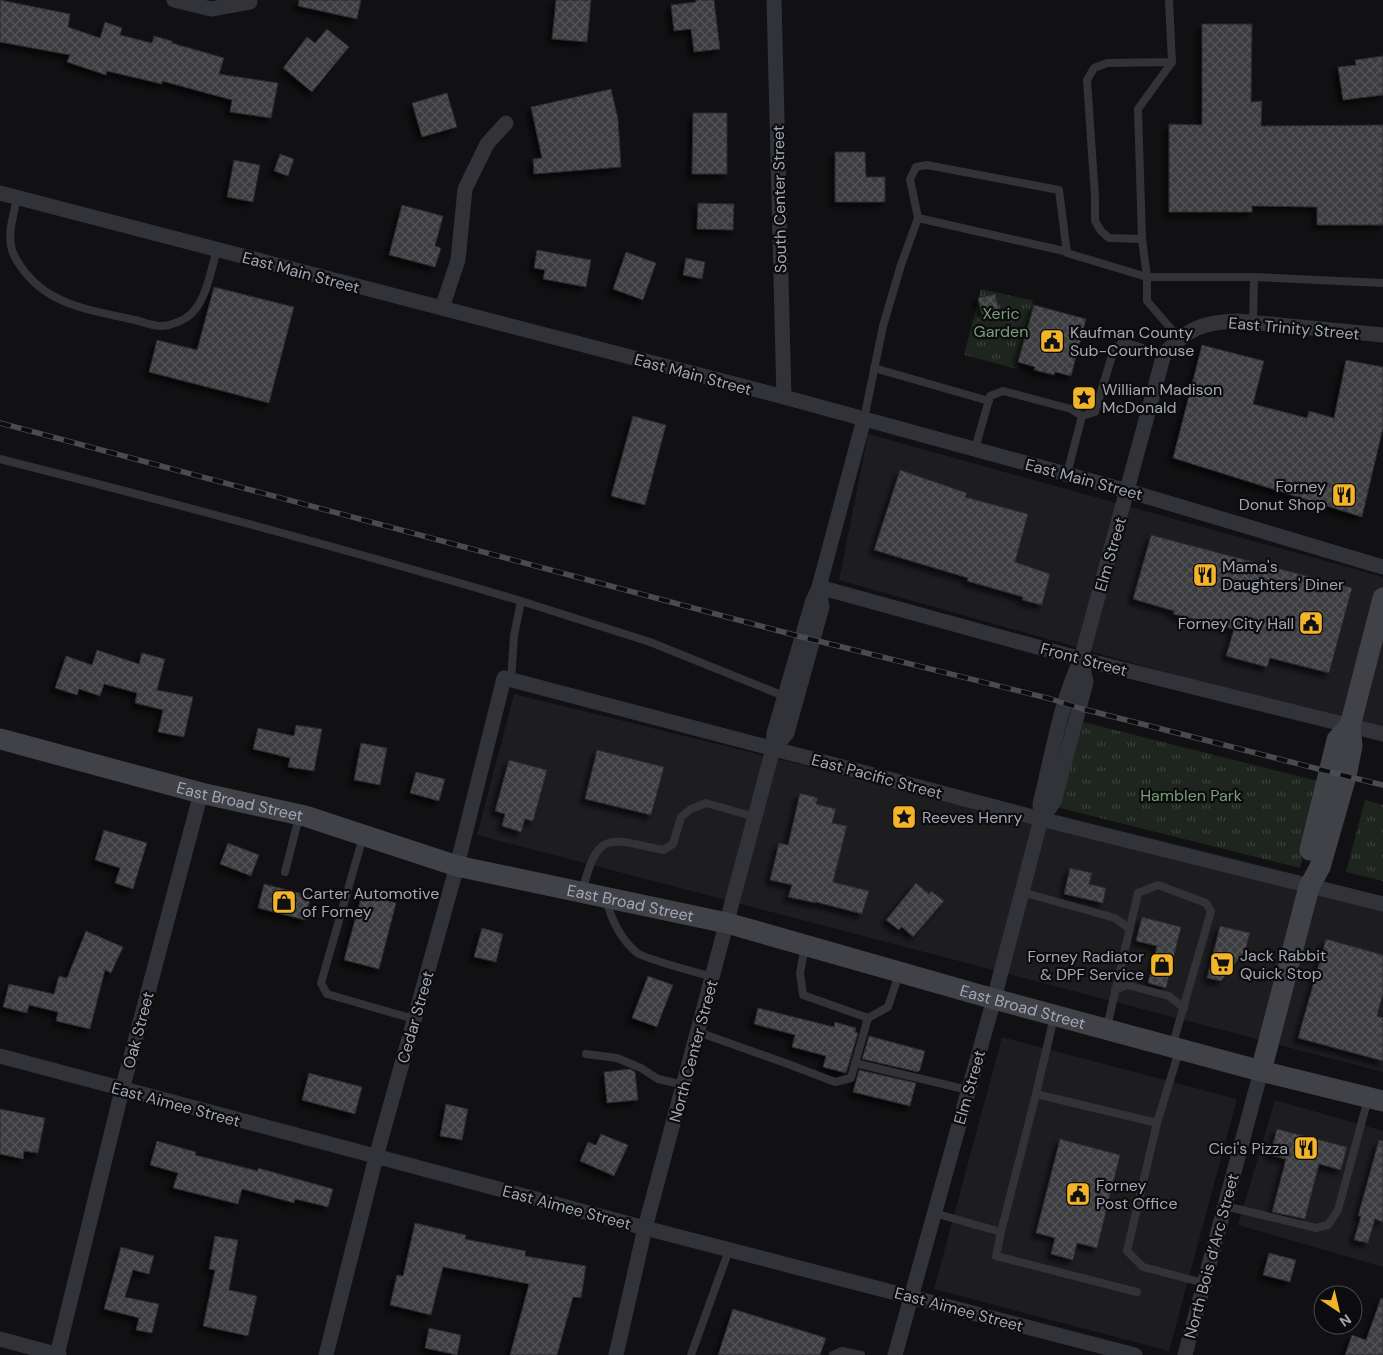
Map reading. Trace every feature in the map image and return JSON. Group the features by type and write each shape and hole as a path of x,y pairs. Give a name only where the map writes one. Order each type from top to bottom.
{"main road":[{"path":"1261,1070 1309,886 1306,867 1338,774 1337,740 1350,726 1383,598"},
{"name":"East Broad Street","path":"0,739 201,793 299,815 457,866 727,923 994,999 1376,1099"}],"street":[{"path":"174,0 211,9 250,2"},
{"name":"South Center Street","path":"774,0 784,397"},
{"path":"442,308 458,260 465,189 487,144 506,123"},
{"name":"East Main Street","path":"0,193 784,397 1128,491 1383,567"},
{"name":"East Trinity Street","path":"1179,338 1191,330 1209,323 1231,321 1383,335"},
{"name":"Elm Street","path":"895,1355 1022,892 1041,819 1040,804 1065,704 1081,659 1164,354 1179,338"},
{"path":"807,638 812,603 819,587 864,419"},
{"name":"Front Street","path":"819,587 1081,659 1383,734"},
{"name":"North Center Street","path":"616,1355 645,1228 773,749 774,732 784,696 807,638"},
{"name":"North Center Street","path":"773,749 787,733 807,638"},
{"name":"East Pacific Street","path":"508,679 1041,819 1383,904"},
{"name":"Cedar Street","path":"326,1355 376,1157 508,679"},
{"name":"Oak Street","path":"57,1355 122,1090 201,793"},
{"name":"East Aimee Street","path":"0,1056 645,1228 1135,1355"},
{"name":"North Bois d’Arc Street","path":"1185,1355 1261,1070"},
{"path":"0,1339 57,1355"}],"lane":[{"path":"1169,0 1172,62 1138,109 1142,239 1147,277 1147,302 1179,338"},
{"path":"1142,239 1109,238 1094,222 1087,80 1094,68 1107,63 1172,62"},
{"path":"864,419 885,317 918,218 910,179 916,167 927,165 1059,190 1067,252"},
{"path":"17,197 10,228 12,250 17,260 31,280 45,291 66,303 88,309 161,326 184,319 192,313 200,302 217,250"},
{"path":"918,218 1067,252 1147,277 1254,277 1383,283"},
{"path":"1253,323 1254,277"},
{"path":"975,449 990,396 1003,391 1071,410 1082,416 1095,412 1114,350 1123,342 1164,354"},
{"path":"874,368 989,401"},
{"path":"1067,474 1082,416"},
{"path":"0,459 421,572 521,601 650,642 784,696"},
{"path":"508,679 521,601"},
{"path":"582,892 587,871 600,846 608,842 618,840 663,850 673,844 682,817 691,809 706,803 755,817"},
{"path":"285,872 299,815"},
{"path":"363,836 321,983 327,994 414,1019"},
{"path":"1106,1029 1138,893 1158,885 1206,903 1212,911 1184,1008 1176,1048 1126,1251 1143,1267 1204,1283"},
{"path":"1022,892 1115,918 1130,929"},
{"path":"605,897 610,916 637,954 713,977"},
{"path":"806,945 800,973 803,995 868,1018"},
{"path":"698,1032 835,1082 851,1078 868,1018 888,1007 900,972"},
{"path":"1115,990 1127,985 1169,996 1184,1008"},
{"path":"1055,1015 996,1256 1138,1292"},
{"path":"586,1054 617,1058 641,1068 658,1079 684,1084"},
{"path":"855,1063 968,1090"},
{"path":"1036,1094 1157,1123"},
{"path":"1225,1206 1316,1228 1328,1225 1338,1210 1376,1099"},
{"path":"934,1213 1001,1232"},
{"path":"691,1355 729,1250"},
{"path":"833,1355 842,1351 861,1355"}],"shaded area":[{"path":"868,434 1383,577 1383,734 839,580"},
{"path":"514,694 1383,908 1383,1072 477,835"},
{"path":"1002,1037 1237,1099 1169,1351 934,1289"},
{"path":"1275,1100 1383,1131 1383,1267 1238,1225"}],"green space":[{"name":"Xeric Garden","path":"981,289 1031,300 1034,305 1017,369 964,355"},
{"name":"Hamblen Park","path":"1083,722 1322,782 1300,868 1060,808"},
{"path":"1365,800 1383,805 1383,881 1346,872"}],"building":[{"path":"0,0 70,14 68,27 100,38 105,22 122,28 120,35 152,43 154,36 224,58 219,74 278,83 271,118 230,112 232,100 162,81 162,84 107,71 106,75 67,62 70,55 0,42"},
{"path":"299,0 361,0 357,19 298,6"},
{"path":"556,0 591,0 587,42 552,39"},
{"path":"696,0 714,0 720,49 694,52 691,29 674,31 671,5 696,2"},
{"path":"1202,24 1252,24 1251,102 1262,101 1261,126 1383,125 1383,225 1317,225 1317,207 1252,206 1252,212 1169,212 1169,124 1202,125"},
{"path":"327,29 349,47 312,92 283,68 307,37 315,43"},
{"path":"1383,56 1383,95 1343,100 1338,67 1356,65 1355,60"},
{"path":"611,89 618,119 621,167 534,174 533,159 542,158 531,107"},
{"path":"447,93 457,127 422,137 412,103"},
{"path":"693,113 727,113 727,174 692,174"},
{"path":"835,152 865,152 866,177 885,177 885,202 835,202"},
{"path":"280,154 294,159 288,176 274,171"},
{"path":"234,160 260,165 253,202 227,197"},
{"path":"698,203 734,204 733,230 697,229"},
{"path":"402,205 443,216 435,246 441,248 435,267 389,255"},
{"path":"537,250 591,260 586,287 543,279 545,270 534,268"},
{"path":"626,252 656,263 643,300 613,289"},
{"path":"686,258 705,262 702,279 683,275"},
{"path":"214,287 294,307 269,403 149,372 157,340 197,350"},
{"path":"995,294 999,310 982,314 978,298"},
{"name":"Kaufman County Sub-Courthouse","path":"1034,305 1086,319 1071,376 1055,372 1054,375 1034,370 1035,367 1018,362"},
{"path":"1202,345 1264,361 1253,404 1307,418 1309,411 1334,418 1346,360 1383,367 1383,428 1362,517 1173,458"},
{"path":"633,416 666,425 645,505 611,496"},
{"path":"900,470 967,493 965,497 1028,514 1015,562 1050,574 1042,605 1022,600 1023,597 967,581 968,578 874,550"},
{"path":"1151,535 1352,588 1329,673 1270,658 1267,667 1226,656 1234,629 1173,614 1174,611 1133,599"},
{"path":"97,650 139,664 142,653 165,659 157,690 193,697 184,737 158,732 163,710 135,703 137,693 104,684 100,696 79,689 77,695 55,688 66,656 92,665"},
{"path":"296,725 322,729 314,771 288,767 290,758 253,749 258,728 294,736"},
{"path":"361,743 387,748 380,785 354,780"},
{"path":"597,750 664,767 651,815 585,799"},
{"path":"509,760 547,770 533,821 525,819 521,832 502,826 505,814 495,811"},
{"path":"416,772 445,779 439,801 410,793"},
{"path":"800,793 818,798 816,804 836,809 832,823 847,826 833,882 869,891 862,914 788,897 792,885 770,880 779,843 788,845"},
{"path":"104,830 147,843 133,889 115,883 120,868 95,860"},
{"path":"228,843 259,855 251,876 220,864"},
{"path":"1070,868 1092,873 1089,884 1106,888 1103,903 1064,894"},
{"path":"916,883 929,894 931,891 944,901 913,937 902,927 899,930 886,920"},
{"name":"Carter Automotive of Forney","path":"264,884 311,896 305,920 258,908"},
{"path":"362,894 396,903 379,969 344,960"},
{"name":"Forney Radiator & DPF Service","path":"1142,917 1181,927 1166,988 1148,983 1157,946 1136,941"},
{"name":"Jack Rabbit Quick Stop","path":"1220,926 1250,933 1245,951 1221,981 1207,978"},
{"path":"482,928 503,934 496,962 474,957"},
{"path":"86,931 123,947 111,973 105,970 90,1029 56,1021 58,1012 29,1005 27,1013 3,1007 9,984 54,994 59,976 67,978"},
{"path":"1326,939 1383,955 1383,994 1377,1016 1383,1018 1383,1061 1298,1038"},
{"path":"648,976 673,985 657,1027 632,1018"},
{"path":"758,1008 834,1027 835,1022 856,1028 855,1032 858,1033 846,1073 823,1067 826,1056 792,1047 795,1035 754,1024"},
{"path":"869,1036 925,1051 920,1070 918,1072 862,1059"},
{"path":"630,1069 635,1072 638,1100 607,1103 604,1072"},
{"path":"859,1070 916,1083 910,1106 853,1092"},
{"path":"309,1073 362,1087 355,1114 302,1100"},
{"path":"446,1104 468,1109 462,1140 440,1136"},
{"path":"0,1109 45,1118 38,1153 24,1151 23,1159 0,1154"},
{"path":"1277,1129 1347,1147 1341,1170 1319,1164 1305,1219 1272,1212 1286,1159 1270,1155"},
{"path":"601,1134 628,1145 614,1176 580,1161 588,1142 596,1145"},
{"name":"Forney Post Office","path":"1060,1139 1120,1155 1097,1248 1077,1243 1073,1260 1051,1254 1055,1238 1036,1233"},
{"path":"1379,1140 1383,1141 1383,1222 1375,1219 1368,1243 1354,1240 1361,1216 1358,1216"},
{"path":"157,1141 196,1152 195,1155 258,1171 258,1168 333,1189 328,1207 295,1199 294,1203 242,1189 238,1204 173,1188 178,1173 150,1165"},
{"path":"415,1223 466,1235 465,1239 526,1251 525,1256 586,1266 581,1298 573,1297 557,1355 510,1355 529,1284 443,1267 431,1315 390,1305 397,1275 403,1276"},
{"path":"215,1236 238,1240 229,1290 257,1296 248,1336 203,1326 215,1270 209,1269"},
{"path":"121,1247 154,1256 149,1274 133,1270 125,1297 159,1304 152,1333 136,1330 139,1318 104,1309"},
{"path":"1269,1253 1296,1260 1290,1282 1263,1275"},
{"path":"1381,1298 1383,1299 1383,1355 1345,1355 1352,1335 1366,1340"},
{"path":"733,1309 826,1338 820,1355 718,1355"},
{"path":"429,1328 461,1335 457,1355 425,1348"}],"railway":[{"path":"0,423 802,637 1383,785"}],"place":[{"name":"Kaufman County Sub-Courthouse","path":"1052,341"},
{"name":"William Madison McDonald","path":"1084,398"},
{"name":"Forney Donut Shop","path":"1344,495"},
{"name":"Mama's Daughters' Diner","path":"1205,575"},
{"name":"Forney City Hall","path":"1311,623"},
{"name":"Reeves Henry","path":"904,817"},
{"name":"Carter Automotive of Forney","path":"284,902"},
{"name":"Jack Rabbit Quick Stop","path":"1222,964"},
{"name":"Forney Radiator & DPF Service","path":"1162,965"},
{"name":"Cici's Pizza","path":"1306,1148"},
{"name":"Forney Post Office","path":"1078,1194"}]}
